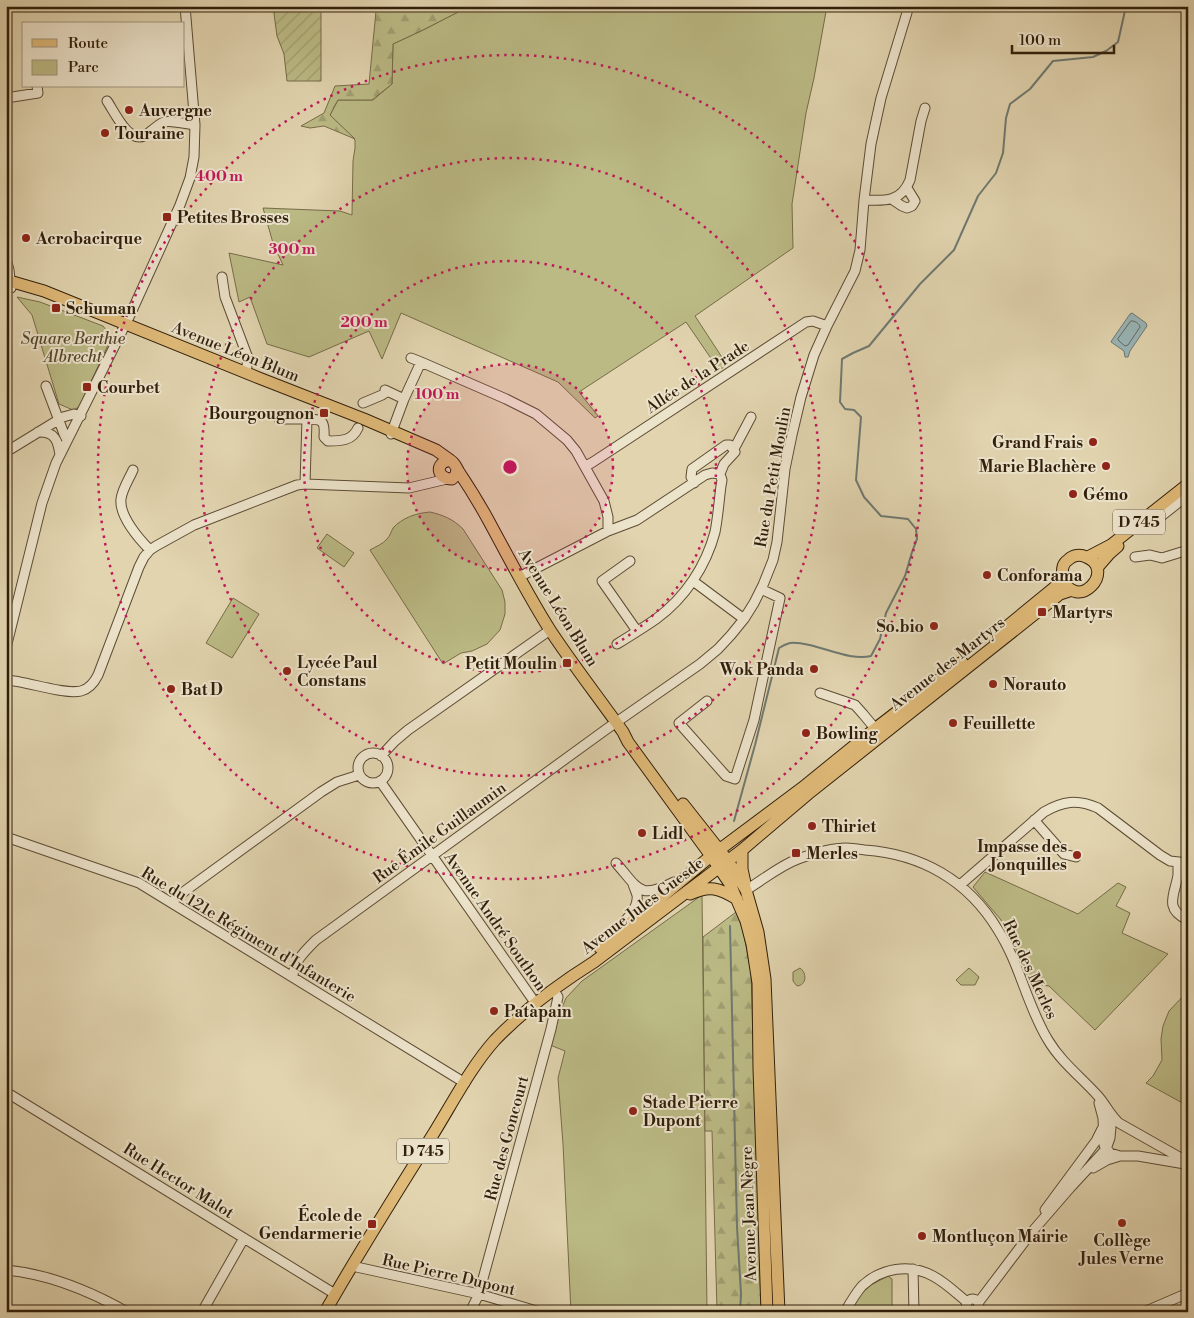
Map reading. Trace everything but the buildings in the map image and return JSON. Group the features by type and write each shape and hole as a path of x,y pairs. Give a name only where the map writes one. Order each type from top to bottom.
{"main road":[{"name":"Avenue Léon Blum","path":"8,284 246,373 436,450 459,482 474,494 519,578 550,630 574,665 623,732 632,739 715,852"},
{"name":"Avenue Léon Blum","path":"124,326 392,432 428,450 440,467"},
{"path":"440,467 441,464 452,472"},
{"name":"D 745","path":"1088,557 1111,544 1188,484"},
{"name":"D 745","path":"1097,568 1110,553 1188,491"},
{"path":"1075,556 1088,557 1097,568 1097,579 1094,584 1080,592 1067,587 1062,577 1062,569 1068,560 1075,556"},
{"name":"Avenue des Martyrs","path":"723,864 808,794 878,732 1048,594 1062,577"},
{"name":"Avenue des Martyrs","path":"715,852 878,732 1060,594 1072,590"},
{"name":"Avenue Jean Nègre","path":"742,850 741,889 758,983 767,1312"},
{"name":"Avenue Jean Nègre","path":"715,852 741,889 758,932 766,979 779,1312"},
{"name":"Avenue Jules Guesde","path":"574,974 590,957 715,852"},
{"name":"Avenue Jules Guesde","path":"326,1312 352,1266 481,1057 496,1040 508,1027 574,974 594,962 723,864"},
{"name":"D 745","path":"674,900 700,889 715,888 726,893 741,889"}],"street":[{"path":"6,648 42,502 60,455 124,326 188,186 194,158 195,125 185,6"},
{"name":"Rue du Petit Moulin","path":"616,722 700,664 718,649 744,619 761,589 773,560 786,469 801,397 814,355 826,326 855,271 860,250 871,144 881,98 910,6"},
{"path":"6,98 38,93 37,88"},
{"path":"107,101 128,132 136,137 145,135 164,122 195,125"},
{"path":"893,200 907,188 910,180 925,108"},
{"path":"864,200 893,200 908,208 915,201 907,188"},
{"path":"6,259 8,284"},
{"path":"222,277 225,298 248,358 246,373"},
{"name":"Allée de la Prade","path":"586,466 806,322 813,321 826,326"},
{"path":"410,358 506,399 536,414 567,440 586,466 604,501 608,517 608,531"},
{"path":"392,432 404,399 421,362"},
{"path":"46,386 58,420 68,440"},
{"path":"362,403 382,395 385,393 385,390 404,399"},
{"path":"6,452 58,420 74,414 80,416"},
{"path":"617,644 656,619 674,603 693,581 707,555 715,530 722,480 720,474 724,464 735,452 734,448 751,417"},
{"path":"280,419 318,419 325,425 324,437 328,441 349,439 353,437 358,428"},
{"path":"305,484 307,419"},
{"path":"38,432 49,433 55,438 58,442 60,455"},
{"path":"694,483 691,477 692,469 726,445 734,448"},
{"path":"425,483 440,467"},
{"path":"133,470 121,498 121,510 150,550"},
{"path":"6,680 68,691 81,691 92,684 98,675 144,557 156,546 194,525 289,488 305,484 409,488 452,472"},
{"path":"519,578 608,531 637,520 706,476 712,473 720,474"},
{"path":"1145,525 1159,518 1188,495"},
{"path":"1135,557 1150,555 1166,558 1188,550"},
{"path":"630,561 602,581 637,631"},
{"path":"693,581 744,619"},
{"path":"707,701 679,723 726,776 735,779 754,720 780,598 761,589"},
{"path":"381,756 408,730 550,630"},
{"path":"820,693 855,705 878,732"},
{"name":"Rue Émile Guillaumin","path":"293,977 293,970 296,964 306,949 316,940 616,722"},
{"path":"376,754 381,756 388,766 384,778 373,783 362,779 359,775 359,763 364,757 376,754"},
{"path":"172,902 321,792 337,782 359,775"},
{"name":"Avenue André Southon","path":"380,781 536,1004"},
{"path":"960,885 1044,812 1056,805 1067,802 1087,804 1098,808 1160,855 1170,861 1183,863 1172,895 1172,903 1176,912 1188,920"},
{"path":"1034,820 1064,854 1076,857"},
{"name":"Rue du 121e Régiment d'Infanterie","path":"6,836 139,883 465,1083"},
{"name":"Rue des Merles","path":"741,889 760,882 781,867 796,860 845,848 918,861 948,876 978,903 1000,932 1037,1020 1047,1039 1057,1054 1104,1103 1109,1113 1111,1125"},
{"path":"616,863 638,888 645,891 660,889 687,876"},
{"path":"604,945 636,905 637,896 632,881"},
{"name":"Rue des Goncourt","path":"470,1312 479,1294 556,1012 558,997 554,990"},
{"name":"Rue Hector Malot","path":"6,1092 335,1294"},
{"path":"1096,1093 1111,1125 1188,1163"},
{"path":"1111,1125 1103,1137 1106,1149 1114,1155 1138,1156 1188,1163"},
{"path":"1031,1234 1052,1200 1096,1141 1111,1125"},
{"path":"967,1302 973,1299 977,1307 1031,1234 1106,1149"},
{"path":"1081,1177 1107,1160 1120,1156"},
{"path":"202,1312 244,1238"},
{"name":"Rue Pierre Dupont","path":"352,1266 479,1294 540,1312"},
{"path":"845,1312 854,1296 863,1286 875,1276 888,1270 913,1269 931,1275 967,1302"},
{"path":"913,1269 914,1312"},
{"path":"6,1270 48,1278 82,1289 127,1312"},
{"path":"1144,1312 1188,1293"},
{"path":"967,1302 966,1308 969,1312"}],"green space":[{"path":"273,6 321,6 321,81 287,81 284,54 277,36"},
{"path":"347,6 464,6 464,9 393,44 392,84 372,100 338,100 330,115 355,139 324,126 310,128 301,126 324,113 335,86 369,84 376,11 349,10"},
{"path":"464,6 827,6 806,113 792,204 793,248 695,316 727,365 719,370 686,322 579,392 598,416 595,418 558,382 401,313 382,359 369,331 309,357 267,344 250,297 239,302 229,253 283,265 273,243 263,208 340,211 352,215 355,140 330,115 338,100 373,100 392,84 393,44 464,9"},
{"name":"Square Berthie Albrecht","path":"17,297 40,302 103,326 106,330 109,343 79,407 73,410 59,404 32,315"},
{"path":"430,512 448,518 463,529 502,590 505,602 505,614 500,630 487,644 472,651 461,653 443,664 370,550 385,541 393,528 401,521 415,515"},
{"path":"327,534 354,553 344,567 317,548"},
{"path":"233,598 259,614 232,658 206,643"},
{"path":"985,872 1078,914 1118,883 1126,887 1116,906 1130,913 1122,933 1168,954 1095,1030 1049,986 1032,986 1001,920 973,887"},
{"name":"Stade Pierre Dupont","path":"702,895 707,1312 571,1312 558,1078 565,1051 550,1045 559,1015 566,998 582,981"},
{"path":"736,912 743,930 751,972 761,1312 727,1312 717,1310 712,1131 705,1131 703,937"},
{"path":"800,968 804,973 805,979 803,983 797,986 793,981 793,972"},
{"path":"969,968 979,977 975,985 961,985 956,980"},
{"path":"1188,991 1188,1106 1146,1083 1153,1076 1162,1060 1161,1039 1163,1026 1169,1011"},
{"path":"888,1276 892,1279 892,1312 850,1312 858,1296 871,1285"}],"water":[{"path":"1132,313 1146,323 1147,326 1128,357 1125,357 1124,351 1111,342"}],"waterway":[{"path":"734,821 779,648 790,643 800,643 841,654 862,657 871,656 880,639 886,613 905,576 917,539 916,529 908,519 881,516 864,497 856,480 861,417 854,410 845,409 840,402 842,359 869,346 920,284 954,250 978,196 996,173 1003,153 1006,118 1010,104 1030,89 1053,61 1093,57 1106,51 1118,42 1126,6"},
{"path":"730,926 740,1312"}],"place":[{"name":"Auvergne","path":"129,110"},
{"name":"Touraine","path":"105,133"},
{"name":"Petites Brosses","path":"167,217"},
{"name":"Acrobacirque","path":"26,238"},
{"name":"Schuman","path":"56,308"},
{"name":"Courbet","path":"87,387"},
{"name":"Bourgougnon","path":"324,413"},
{"name":"Grand Frais","path":"1093,442"},
{"name":"Marie Blachère","path":"1106,466"},
{"name":"Gémo","path":"1073,494"},
{"name":"Conforama","path":"987,575"},
{"name":"Martyrs","path":"1042,612"},
{"name":"So.bio","path":"934,626"},
{"name":"Petit Moulin","path":"567,663"},
{"name":"Wok Panda","path":"814,669"},
{"name":"Lycée Paul Constans","path":"287,671"},
{"name":"Norauto","path":"993,684"},
{"name":"Bat D","path":"171,689"},
{"name":"Feuillette","path":"953,723"},
{"name":"Bowling","path":"806,733"},
{"name":"Thiriet","path":"812,826"},
{"name":"Lidl","path":"642,833"},
{"name":"Merles","path":"796,853"},
{"name":"Impasse des Jonquilles","path":"1077,855"},
{"name":"Patàpain","path":"494,1011"},
{"name":"Stade Pierre Dupont","path":"633,1111"},
{"name":"Collège Jules Verne","path":"1122,1223"},
{"name":"École de Gendarmerie","path":"372,1224"},
{"name":"Montluçon Mairie","path":"922,1236"}]}
